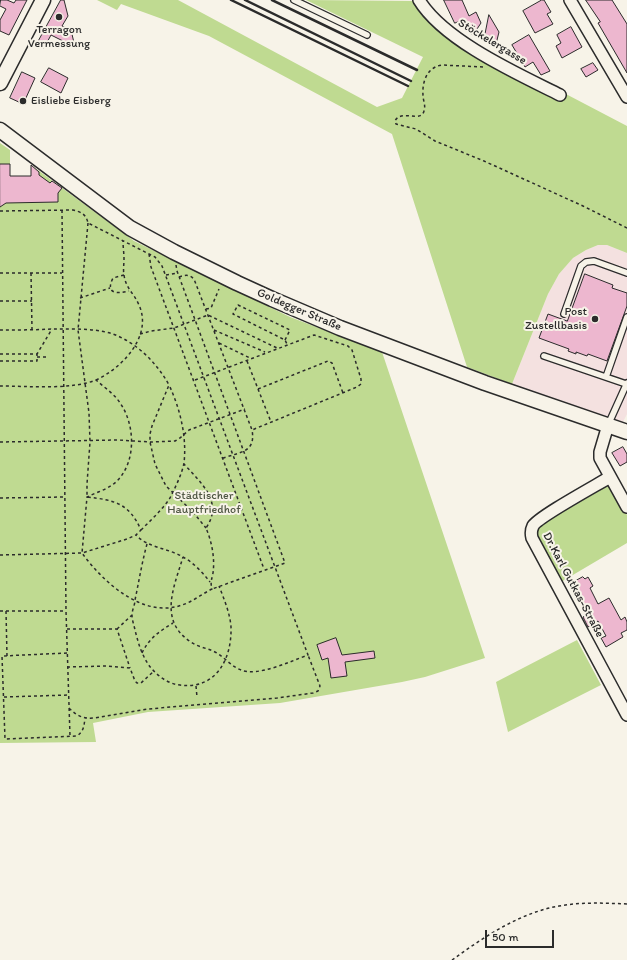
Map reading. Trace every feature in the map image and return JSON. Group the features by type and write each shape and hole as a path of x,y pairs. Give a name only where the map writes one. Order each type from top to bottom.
{"street":[{"path":"0,82 43,0"},
{"name":"Stöckelergasse","path":"419,0 433,18 447,30 504,67 560,96"},
{"path":"570,0 627,97"},
{"name":"Goldegger Straße","path":"0,130 124,224 174,252 272,299 326,322 485,383 627,432"},
{"path":"608,425 600,452 600,458 627,507"},
{"name":"Dr.Karl Gutkas-Straße","path":"610,477 543,517 533,526 532,538 627,715"}],"lane":[{"path":"294,0 367,35"},
{"path":"564,314 580,266 586,262 594,261 627,273"},
{"path":"606,377 627,317"},
{"path":"544,356 626,384 608,425"}],"path":[{"path":"504,67 488,68 476,66 436,66 432,68 424,81 424,112 417,116 400,116 397,118 396,124 416,129 435,141 484,161 584,206 627,228"},
{"path":"62,210 66,629 70,736"},
{"path":"0,211 73,210 82,212 87,217 88,222 78,330 88,408 90,442 82,553 88,562 107,581 135,601 146,605 170,607 182,605 219,586 285,562 179,277 174,252"},
{"path":"68,708 76,715 85,718 148,709 277,698 313,693 318,691 320,686 162,266 155,257 88,222"},
{"path":"0,386 64,386 85,384 96,380 122,363 140,334 142,323 139,305 129,291 124,274 123,240"},
{"path":"149,254 151,267 265,570"},
{"path":"0,273 63,273"},
{"path":"31,273 32,330"},
{"path":"166,275 178,273"},
{"path":"110,288 113,278 124,274"},
{"path":"179,277 187,275 191,276 195,282 245,409 254,438 251,446 244,451 223,458"},
{"path":"80,298 110,288"},
{"path":"110,288 116,293 129,291"},
{"path":"206,309 211,308 219,289"},
{"path":"0,301 32,301"},
{"path":"285,340 290,330 238,305 233,314 285,340 287,344"},
{"path":"140,334 156,329 174,328 208,314"},
{"path":"208,314 278,348"},
{"path":"0,361 37,360 37,354 52,329"},
{"path":"0,330 63,329 101,331 114,334 134,345 155,363 163,374 174,395 184,433 184,464 172,492 158,513 136,535 82,553 0,555"},
{"path":"214,330 266,353"},
{"path":"194,380 314,335 348,346 352,350 362,379 361,384 343,393 252,430"},
{"path":"219,343 251,359"},
{"path":"0,354 37,354"},
{"path":"37,357 50,357"},
{"path":"246,360 271,422"},
{"path":"258,389 328,361 332,363 343,393"},
{"path":"87,497 110,486 123,474 130,455 132,441 128,420 122,405 116,397 96,380"},
{"path":"169,385 152,426 150,442 155,464 166,486 193,512 206,528 214,558 213,574 210,582"},
{"path":"0,442 90,442 118,440 150,442 174,441 189,430 245,409"},
{"path":"184,464 211,498 213,515 206,528"},
{"path":"0,498 65,497"},
{"path":"87,497 110,501 121,505 129,510 141,530"},
{"path":"136,535 147,544 183,557 203,573 210,582 212,589"},
{"path":"147,544 132,614 138,642 148,665 166,681 175,685 196,686 207,682 214,676 226,659 231,637 231,625 229,613 219,586"},
{"path":"183,557 171,597 170,607 174,623 183,636 191,642 214,651 233,666 249,672 258,671 308,655"},
{"path":"0,611 66,611"},
{"path":"6,611 7,656"},
{"path":"66,629 117,629 132,614"},
{"path":"142,653 152,637 174,623"},
{"path":"117,629 134,681 141,683 154,671"},
{"path":"67,653 2,656 5,738 77,736 82,733 84,729 85,718"},
{"path":"67,667 108,666 130,668"},
{"path":"196,686 197,697"},
{"path":"4,697 68,695"},
{"path":"452,960 497,930 537,912 558,906 577,904 627,904"}],"shaded area":[{"path":"598,245 607,245 627,253 627,414 623,422 512,384 548,294 559,274 573,258"}],"green space":[{"path":"97,0 178,0 377,107 402,98 423,57 306,0 414,1 500,71 559,100 564,93 627,126 627,253 607,245 598,245 573,258 559,274 548,294 512,384 467,367 392,134 209,36 121,4 117,10"},
{"name":"Städtischer Hauptfriedhof","path":"0,143 10,150 10,176 31,176 31,165 134,241 290,317 382,352 485,658 425,677 280,703 148,712 93,723 96,742 0,743"},
{"path":"607,486 610,487 627,515 627,543 561,582 537,536 538,530 546,522"},
{"path":"577,640 601,685 508,732 496,682"}],"building":[{"path":"1,0 7,0 14,3 16,0 27,0 9,35 0,31 0,20 6,9 0,6"},
{"path":"61,0 64,0 68,16 62,26 71,30 75,47 51,35 44,48 37,44"},
{"path":"444,0 462,0 469,16 476,12 481,23 473,35 463,27 460,21 455,23"},
{"path":"544,0 551,12 547,14 553,24 535,33 523,11"},
{"path":"586,0 612,0 627,24 627,73 598,23 600,22"},
{"path":"489,15 499,32 496,44 484,41"},
{"path":"571,27 582,47 562,58 556,46 561,43 557,35"},
{"path":"529,35 550,71 541,75 533,62 525,67 512,45"},
{"path":"593,63 598,70 586,77 581,69"},
{"path":"49,68 68,78 61,93 41,82"},
{"path":"22,72 35,78 25,100 23,99 21,103 10,98"},
{"path":"0,164 10,164 10,176 31,176 31,165 39,172 39,175 50,183 52,181 62,188 58,193 58,202 6,203 0,207"},
{"name":"Post Zustellbasis","path":"585,274 613,285 612,288 627,293 627,306 607,361 588,354 587,356 576,352 576,354 568,351 569,349 539,338 548,314 567,321"},
{"path":"623,447 627,454 627,462 620,466 612,453"},
{"path":"583,577 585,579 588,577 593,586 590,588 598,604 609,598 621,620 625,617 627,622 627,630 621,633 623,637 606,647 601,638 606,636 598,621 588,627 583,617 589,613 572,583"},
{"path":"336,638 342,655 374,651 375,658 345,662 347,676 331,678 328,658 322,660 317,645"}],"railway":[{"path":"231,0 408,86"},
{"path":"245,0 411,81"},
{"path":"272,0 417,70"}],"place":[{"name":"Terragon Vermessung","path":"59,17"},
{"name":"Eisliebe Eisberg","path":"23,101"},
{"name":"Post Zustellbasis","path":"595,319"}]}
